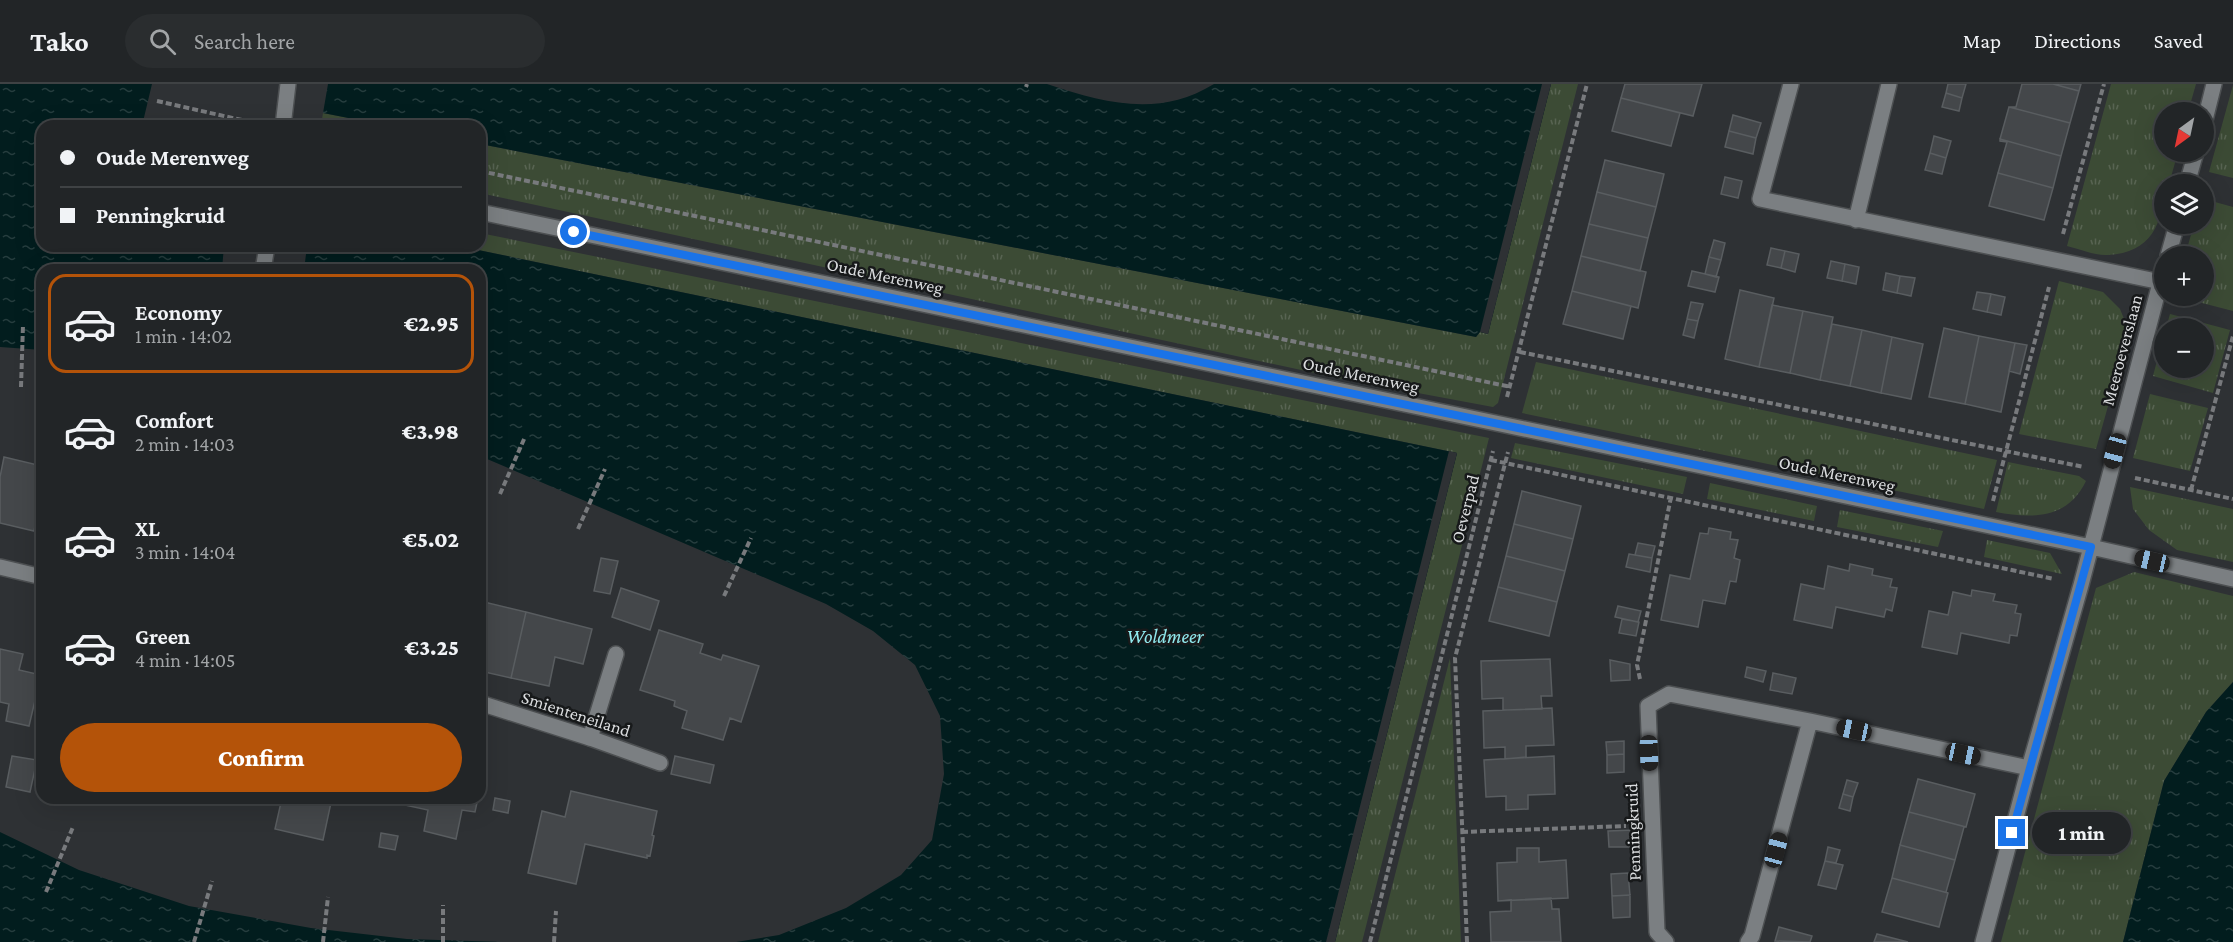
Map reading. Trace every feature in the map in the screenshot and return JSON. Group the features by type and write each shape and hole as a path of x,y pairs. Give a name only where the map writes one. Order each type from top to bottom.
{"street":[{"path":"284,120 288,84"},
{"path":"1791,84 1760,199 2056,261 2154,274"},
{"path":"1856,220 1889,84"},
{"path":"2210,102 2214,84"},
{"name":"Oude Merenweg","path":"486,213 2091,547 2233,579"},
{"name":"Meeroeverslaan","path":"2091,547 2155,306"},
{"path":"1983,942 2091,547"},
{"path":"0,567 36,576"},
{"path":"590,738 616,654"},
{"path":"1648,706 1669,694 1810,721 2029,768"},
{"name":"Smienteneiland","path":"486,705 660,763"},
{"name":"Penningkruid","path":"1648,706 1657,932 1666,942"},
{"path":"1748,942 1752,936 1810,721"}],"path":[{"name":"Oeverpad","path":"1370,942 1491,459 1506,425 1510,387 1587,84"},
{"path":"1976,563 2104,84"},
{"path":"157,101 240,120"},
{"path":"486,172 1510,387"},
{"path":"21,387 23,325"},
{"path":"2191,490 2233,336"},
{"path":"1520,352 2233,499"},
{"path":"1467,942 1455,658 1505,463 1506,425"},
{"path":"500,494 525,437"},
{"path":"1491,459 2081,585"},
{"path":"578,529 605,469"},
{"path":"1648,706 1637,665 1671,497"},
{"path":"724,596 751,538"},
{"path":"1461,832 1652,825"},
{"path":"46,892 73,827"},
{"path":"194,942 212,881"},
{"path":"322,942 328,897"},
{"path":"443,905 443,942"},
{"path":"554,942 556,911"}],"green space":[{"path":"1551,84 1578,84 1498,403 1493,407 1343,379 486,194 486,145 1476,337 1480,332 1488,333"},
{"path":"2111,84 2196,84 2191,102 2154,102 2154,162 2175,162 2172,174 2154,174 2154,230 2145,242 2135,249 2108,255 2067,246"},
{"path":"2233,85 2233,178 2209,172 2212,162 2214,162 2214,154"},
{"path":"323,113 359,120 322,120"},
{"path":"2214,202 2233,207 2233,311 2214,306 2214,246 2188,246 2191,234 2214,234"},
{"path":"486,234 1489,438 1362,942 1335,942 1457,453 486,252"},
{"path":"2059,281 2103,292 2120,309 2129,331 2096,449 2019,434"},
{"path":"2170,314 2185,318 2169,318"},
{"path":"2214,326 2230,330 2213,393 2160,378 2214,378"},
{"path":"1536,362 1997,460 1984,509 1522,413"},
{"path":"2150,394 2208,408 2190,471 2133,458"},
{"path":"1515,443 1687,477 1683,494 1511,458"},
{"path":"2008,462 2079,476 2086,481 2069,503 2048,513 2023,515 1996,512"},
{"path":"1710,483 1817,506 1814,521 1707,499"},
{"path":"2130,487 2233,509 2233,562 2177,550 2149,530 2133,509"},
{"path":"1840,510 1943,531 1938,547 1837,527"},
{"path":"1987,540 2050,553 2062,574 1984,557"},
{"path":"2134,572 2233,596 2233,682 2206,712 2164,781 2123,942 2001,942 2096,588"},
{"path":"1450,658 1461,942 1378,942"}],"water":[{"path":"0,84 152,84 143,120 36,120 36,252 224,252 222,264 36,264 36,350 0,347"},
{"path":"328,84 1047,84 1111,101 1152,104 1193,95 1214,84 1551,84 1488,334 1480,332 1476,337 486,145 486,120 359,120 323,113"},
{"name":"Woldmeer","path":"306,252 486,252 1457,453 1335,942 736,942 779,935 846,908 901,875 932,840 944,774 940,716 915,665 873,631 826,604 486,459 486,264 305,264"},
{"path":"2233,682 2233,942 2123,942 2164,781 2206,712"},
{"path":"0,832 79,870 189,906 311,928 407,939 504,942 0,942"}],"pier":[{"path":"1542,84 1551,84 1488,334 1480,332"},
{"path":"1449,451 1457,453 1335,942 1326,942"}],"building":[{"path":"1625,84 1702,84 1693,116 1621,98"},
{"path":"1948,84 1966,84 1962,98 1946,93"},
{"path":"2022,84 2053,84 2079,91 2070,123 2009,107 2016,107"},
{"path":"2053,84 2081,84 2079,91"},
{"path":"1946,93 1962,98 1959,111 1942,107"},
{"path":"1621,98 1680,113 1671,146 1612,131"},
{"path":"2009,107 2070,123 2061,156 2000,139"},
{"path":"1733,115 1761,123 1756,138 1729,131"},
{"path":"1729,131 1756,138 1753,154 1725,147"},
{"path":"1934,136 1951,141 1946,158 1930,153"},
{"path":"2000,139 2061,156 2053,188 1998,173 2007,142 2000,141"},
{"path":"1930,153 1946,158 1942,174 1925,170"},
{"path":"1605,160 1664,174 1656,207 1597,192"},
{"path":"1998,173 2053,188 2044,220 1989,206"},
{"path":"1725,177 1742,181 1738,198 1721,194"},
{"path":"1597,192 1656,207 1648,238 1589,224"},
{"path":"1589,224 1648,238 1640,271 1581,256"},
{"path":"1714,240 1725,243 1721,260 1709,257"},
{"path":"1771,248 1785,251 1781,268 1767,265"},
{"path":"1785,251 1799,254 1795,272 1781,268"},
{"path":"1581,256 1646,272 1638,308 1572,291"},
{"path":"1709,257 1721,260 1716,277 1705,274"},
{"path":"1831,261 1845,264 1842,281 1827,278"},
{"path":"1845,264 1859,267 1856,284 1842,281"},
{"path":"1692,271 1719,277 1715,292 1688,286"},
{"path":"1886,273 1900,276 1897,293 1883,290"},
{"path":"1900,276 1915,278 1911,296 1897,293"},
{"path":"1740,290 1774,298 1759,367 1725,359"},
{"path":"1572,291 1631,306 1623,339 1563,324"},
{"path":"1977,292 1991,294 1987,312 1973,309"},
{"path":"1991,294 2005,297 2001,315 1987,312"},
{"path":"1691,302 1703,304 1698,321 1687,319"},
{"path":"1772,305 1803,311 1790,373 1759,367"},
{"path":"1803,311 1833,317 1820,380 1790,373"},
{"path":"1687,319 1698,321 1694,338 1683,335"},
{"path":"1832,324 1862,330 1850,386 1820,380"},
{"path":"1944,328 1979,336 1965,404 1929,397"},
{"path":"1862,330 1892,337 1881,393 1850,386"},
{"path":"1979,336 2015,343 2001,412 1965,404"},
{"path":"1892,337 1923,344 1911,399 1881,393"},
{"path":"2015,343 2027,345 2020,374 2009,371"},
{"path":"4,457 36,465 34,531 0,523 0,477"},
{"path":"1522,491 1581,506 1573,539 1514,524"},
{"path":"1514,524 1573,539 1565,571 1506,556"},
{"path":"1709,528 1731,532 1730,539 1738,540 1734,558 1740,560 1736,582 1730,581 1725,604 1703,600 1698,627 1661,620 1670,575 1690,579 1700,533 1708,534"},
{"path":"1638,543 1655,546 1652,558 1635,555"},
{"path":"1629,554 1652,558 1650,572 1626,567"},
{"path":"1506,556 1565,571 1557,602 1498,587"},
{"path":"601,558 618,561 610,594 594,591"},
{"path":"1850,564 1873,569 1872,575 1892,579 1890,587 1897,588 1892,611 1886,609 1884,617 1836,607 1832,628 1794,620 1801,584 1824,589 1828,566 1849,571"},
{"path":"1498,587 1557,602 1549,636 1489,621"},
{"path":"621,588 659,601 650,630 612,617"},
{"path":"1972,590 1995,594 1993,601 2017,605 2015,613 2021,614 2017,636 2010,635 2009,643 1961,633 1957,654 1922,647 1929,611 1948,615 1953,592 1971,596"},
{"path":"486,602 526,612 511,678 486,672"},
{"path":"1618,606 1641,611 1638,622 1615,617"},
{"path":"526,612 592,629 583,664 555,657 549,686 511,678"},
{"path":"1622,619 1639,622 1636,636 1619,633"},
{"path":"659,630 703,644 700,653 721,660 723,655 759,666 741,722 730,718 723,740 682,728 687,711 674,706 675,701 640,690"},
{"path":"0,649 23,654 19,670 36,674 36,696 29,726 6,721 9,704 0,702"},
{"path":"1550,659 1552,696 1541,696 1542,709 1503,710 1503,698 1482,699 1481,661"},
{"path":"1610,660 1630,664 1630,680 1611,681"},
{"path":"1747,667 1766,671 1763,682 1745,677"},
{"path":"1773,673 1796,678 1792,694 1770,690"},
{"path":"1552,708 1554,745 1526,746 1526,757 1505,759 1505,747 1484,748 1483,711"},
{"path":"1624,741 1624,754 1607,755 1606,742"},
{"path":"1624,754 1624,772 1607,773 1607,755"},
{"path":"12,756 36,760 30,792 6,787"},
{"path":"675,756 714,765 710,783 671,774"},
{"path":"1554,756 1555,794 1528,795 1528,809 1506,810 1506,796 1486,797 1484,760"},
{"path":"1918,779 1975,794 1966,827 1909,812"},
{"path":"1847,780 1858,783 1853,797 1843,794"},
{"path":"571,791 657,811 650,856 647,855 647,858 585,844 576,884 528,873 542,811 565,817"},
{"path":"1843,794 1853,797 1850,811 1839,808"},
{"path":"495,798 510,801 508,813 493,810"},
{"path":"281,804 331,804 323,840 275,829"},
{"path":"400,804 477,804 475,812 462,810 456,839 424,831 428,810"},
{"path":"1909,812 1966,827 1964,827 1955,860 1900,845"},
{"path":"1635,830 1636,847 1609,847 1608,831"},
{"path":"381,833 398,836 395,850 379,847"},
{"path":"1900,845 1955,860 1946,892 1948,893 1892,878"},
{"path":"1828,847 1840,850 1836,863 1825,861"},
{"path":"1517,848 1539,848 1539,862 1566,860 1568,898 1498,901 1497,863 1517,862"},
{"path":"1825,861 1843,865 1836,889 1818,885"},
{"path":"1628,873 1630,895 1612,896 1611,874"},
{"path":"1892,878 1948,893 1939,927 1882,912"},
{"path":"1630,895 1630,917 1613,918 1612,896"},
{"path":"1551,898 1552,909 1559,909 1561,942 1491,942 1490,912 1511,911 1511,900"},
{"path":"1779,927 1812,936 1810,942 1775,941"},
{"path":"1877,934 1908,942 1874,942"}],"route":[{"path":"574,232 2091,547 2012,833"}]}
